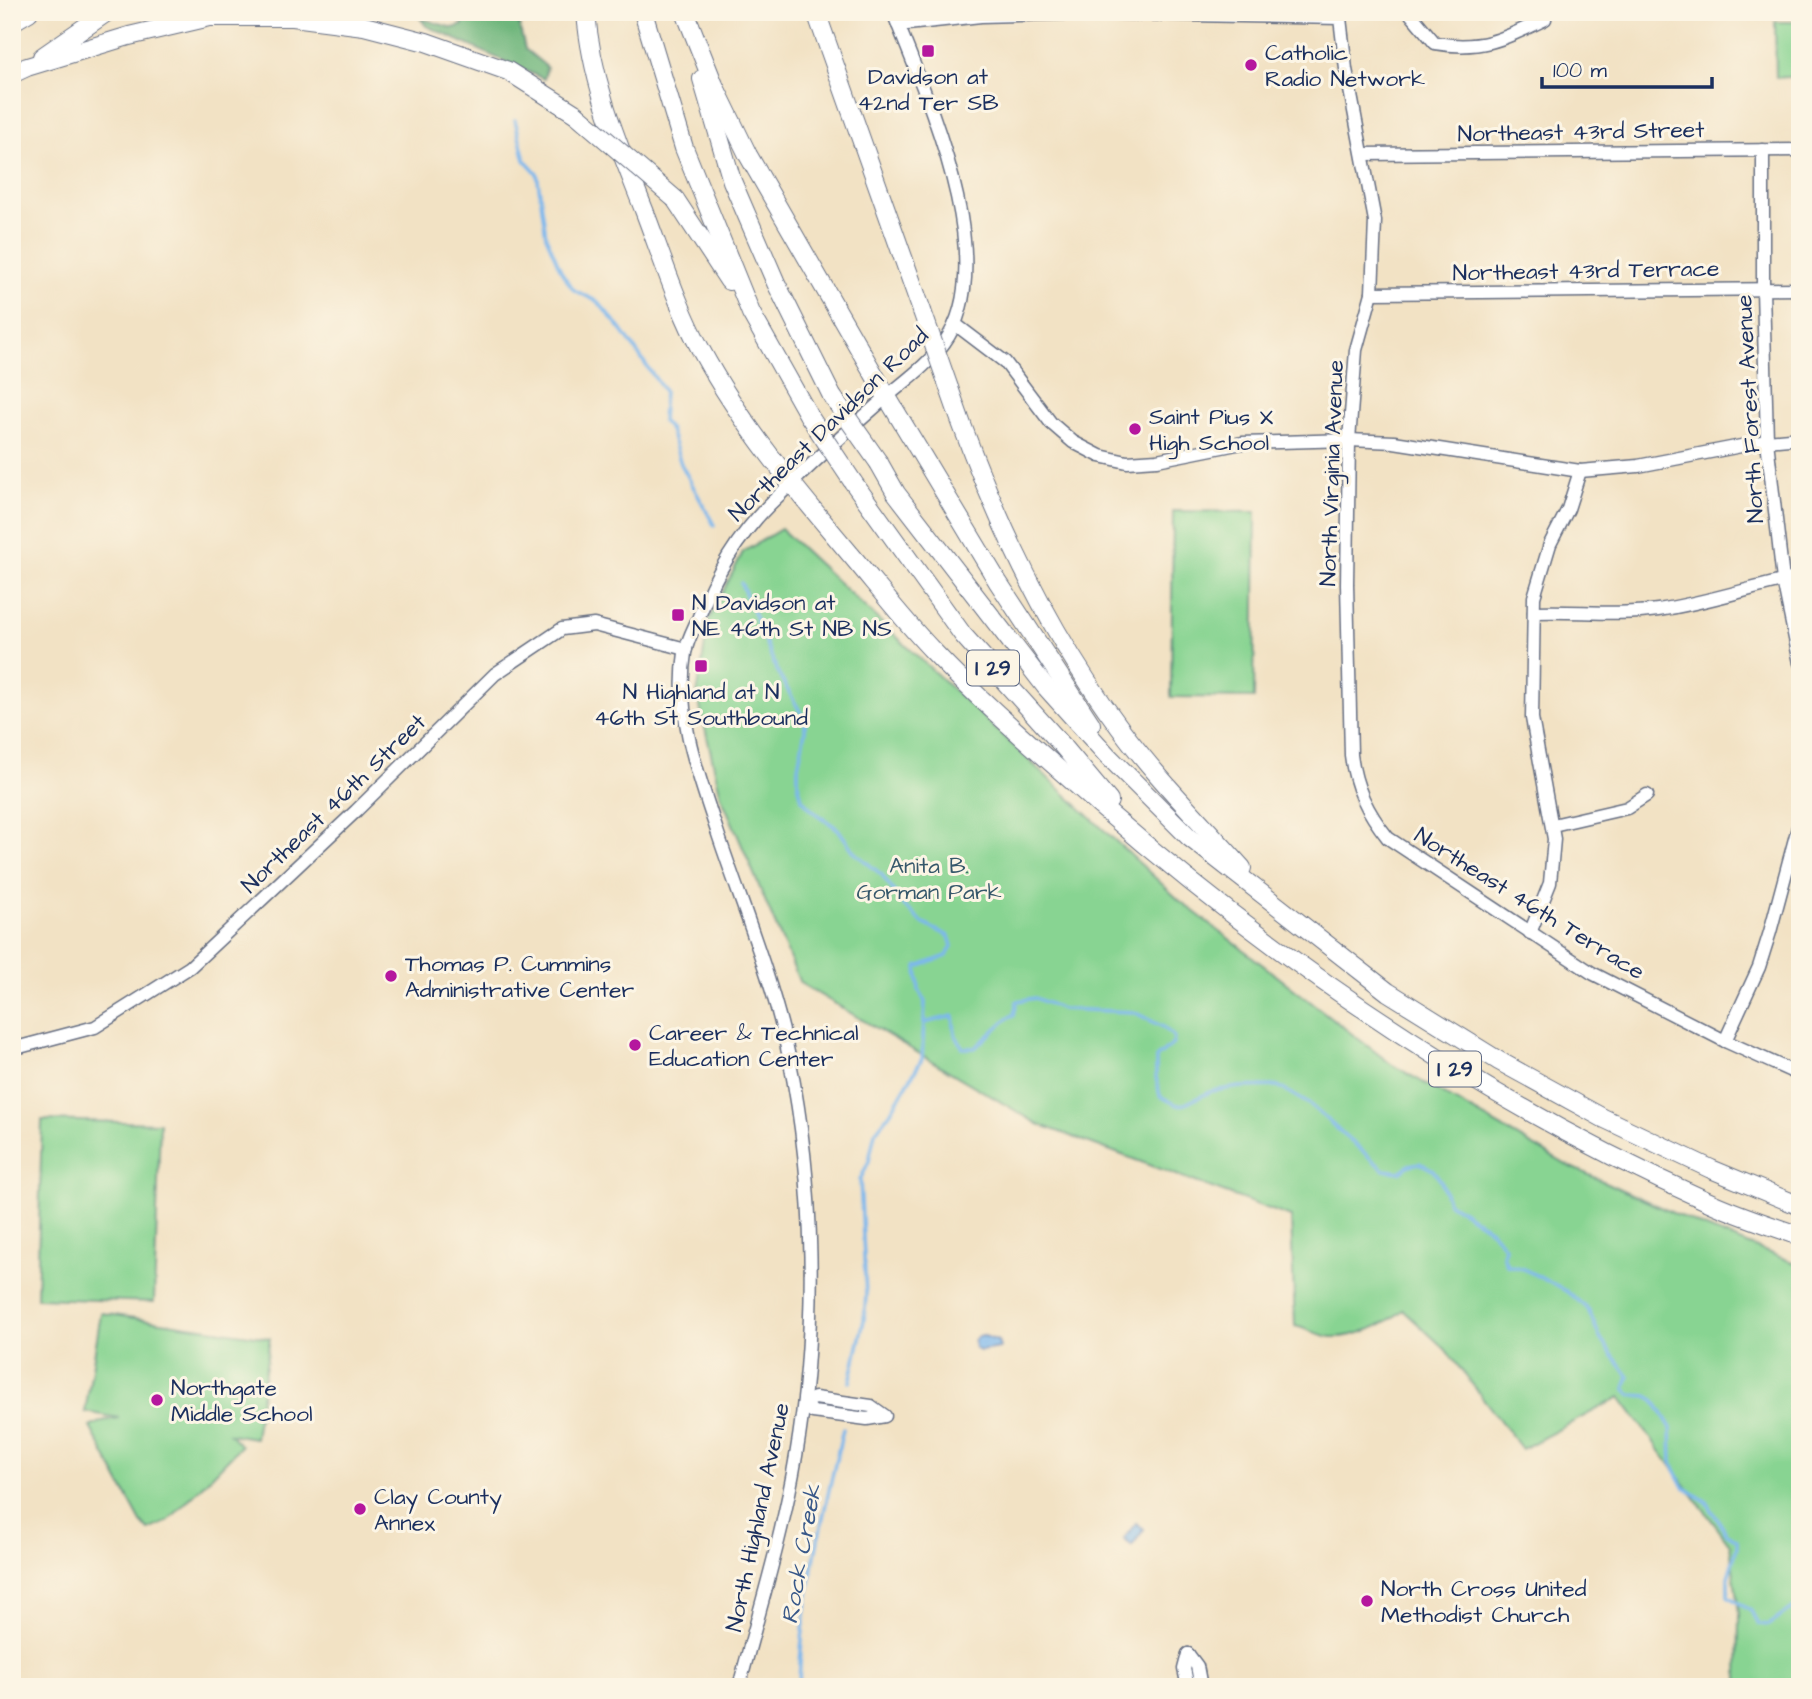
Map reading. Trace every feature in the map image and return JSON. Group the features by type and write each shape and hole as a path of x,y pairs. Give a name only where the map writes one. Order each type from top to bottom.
{"highway":[{"path":"12,22 29,12"},
{"path":"20,70 107,12"},
{"path":"586,12 599,93 695,338 743,418 791,484 931,650 1022,737 1145,844"},
{"name":"I 29","path":"643,12 684,148 751,313 809,416 963,635 1062,745 1145,844 1298,965 1467,1077 1610,1156 1712,1204 1800,1236"},
{"path":"684,12 714,85 748,155 887,397 998,582 1087,717 1107,755"},
{"name":"I 29","path":"684,12 732,181 776,284 832,396 895,493 1045,686 1107,755 1189,836 1388,992 1499,1061 1603,1118 1711,1169 1800,1206"},
{"path":"816,12 973,458 996,515 1028,581 1084,676 1120,729 1270,899"},
{"path":"20,70 129,36 210,17 293,17 364,26 426,41 508,72 576,114 675,199 751,313"}],"street":[{"name":"Northeast Davidson Road","path":"797,1103 789,1056 773,995 696,769 686,727 683,685 686,649 710,588 734,546 756,518 912,377 944,343 961,306 964,268 962,221 944,146 893,12"},
{"path":"1409,12 1435,43 1461,48 1485,45 1516,33 1545,19 1541,12"},
{"name":"North Virginia Avenue","path":"898,25 1008,15 1163,13 1340,18 1346,69 1375,220 1372,293 1356,350 1349,440 1347,584 1351,755 1353,773 1365,806"},
{"name":"North Forest Avenue","path":"1763,150 1767,442 1783,580 1800,663"},
{"name":"Northeast 43rd Street","path":"1363,154 1800,150"},
{"name":"Northeast 43rd Terrace","path":"1372,293 1800,289"},
{"path":"955,324 1005,362 1051,423 1062,433 1086,450 1115,460 1140,462 1242,443 1349,440 1394,442 1580,471 1638,466 1800,438"},
{"path":"1530,933 1550,883 1554,861 1553,825 1532,718 1534,597 1550,544 1568,509 1580,471"},
{"path":"1534,612 1619,613 1655,610 1691,605 1800,577"},
{"name":"Northeast 46th Street","path":"12,1049 95,1027 190,967 347,820 495,674 562,629 594,625 686,649"},
{"path":"1553,825 1627,808 1647,795"},
{"name":"Northeast 46th Terrace","path":"1365,806 1388,838 1592,973 1725,1041 1800,1075"},
{"path":"1725,1041 1759,967 1786,880 1800,820"},
{"name":"North Highland Avenue","path":"739,1687 785,1508 804,1403 809,1333 810,1223 797,1103"},
{"path":"815,1398 871,1406 885,1416 867,1419 813,1412 804,1403 815,1398"},
{"path":"1188,1687 1184,1669 1188,1654 1197,1666 1201,1687"}],"green space":[{"path":"454,12 516,12 525,49 547,67 544,79 426,26 420,18 453,28 463,25"},
{"path":"1775,22 1800,22 1800,76 1776,78"},
{"path":"1173,511 1256,512 1254,698 1171,697"},
{"name":"Anita B. Gorman Park","path":"781,529 1179,900 1391,1064 1565,1164 1706,1228 1800,1265 1800,1687 1738,1687 1739,1614 1730,1545 1620,1397 1522,1449 1445,1349 1403,1310 1370,1330 1341,1337 1295,1326 1291,1217 1038,1124 800,983 721,796 697,694 709,619 743,552"},
{"path":"42,1120 160,1123 154,1302 37,1298"},
{"path":"101,1313 270,1338 255,1438 230,1434 241,1446 167,1522 148,1530 141,1522 90,1427 102,1421 119,1418 85,1412"}],"water":[{"path":"984,1336 998,1341 1000,1348 980,1351 975,1348 974,1341 977,1337"},
{"path":"1136,1523 1144,1529 1132,1546 1124,1539"}],"waterway":[{"name":"Rock Creek","path":"515,120 525,160 537,173 546,236 562,273 574,290 598,302 621,329 664,391 662,421 670,430 681,464 714,525"},
{"name":"Rock Creek","path":"741,583 778,673 805,720 798,767 798,784 802,799 814,812 838,829 855,853 882,875 905,907 924,924 949,936 952,946 947,956 917,967 919,990 925,1002 922,1059 890,1113 875,1132 869,1161 860,1180 866,1295 864,1320 850,1382"},
{"path":"924,1023 953,1016 955,1034 963,1048 975,1048 1014,1015 1017,1001 1035,998 1062,1009 1134,1012 1163,1027 1174,1037 1173,1044 1156,1058 1156,1077 1160,1096 1177,1105 1212,1091 1278,1086 1309,1104 1384,1170 1400,1172 1409,1165 1420,1163 1433,1170 1441,1181 1448,1202 1491,1230 1505,1247 1503,1256 1507,1265 1524,1269 1566,1291 1588,1309 1601,1340 1629,1377 1625,1388 1630,1395 1647,1396 1654,1400 1671,1428 1672,1464 1684,1487 1707,1502 1726,1533 1737,1540 1728,1577 1728,1596 1751,1611 1758,1624 1769,1625 1800,1603"},
{"name":"Rock Creek","path":"799,1687 809,1589 843,1429"}],"place":[{"name":"Davidson at 42nd Ter SB","path":"928,51"},
{"name":"Catholic Radio Network","path":"1251,65"},
{"name":"Saint Pius X High School","path":"1135,429"},
{"name":"N Davidson at NE 46th St NB NS","path":"678,615"},
{"name":"N Highland at N 46th St Southbound","path":"701,666"},
{"name":"Thomas P. Cummins Administrative Center","path":"391,976"},
{"name":"Career & Technical Education Center","path":"635,1045"},
{"name":"Northgate Middle School","path":"157,1400"},
{"name":"Clay County Annex","path":"360,1509"},
{"name":"North Cross United Methodist Church","path":"1367,1601"}]}
